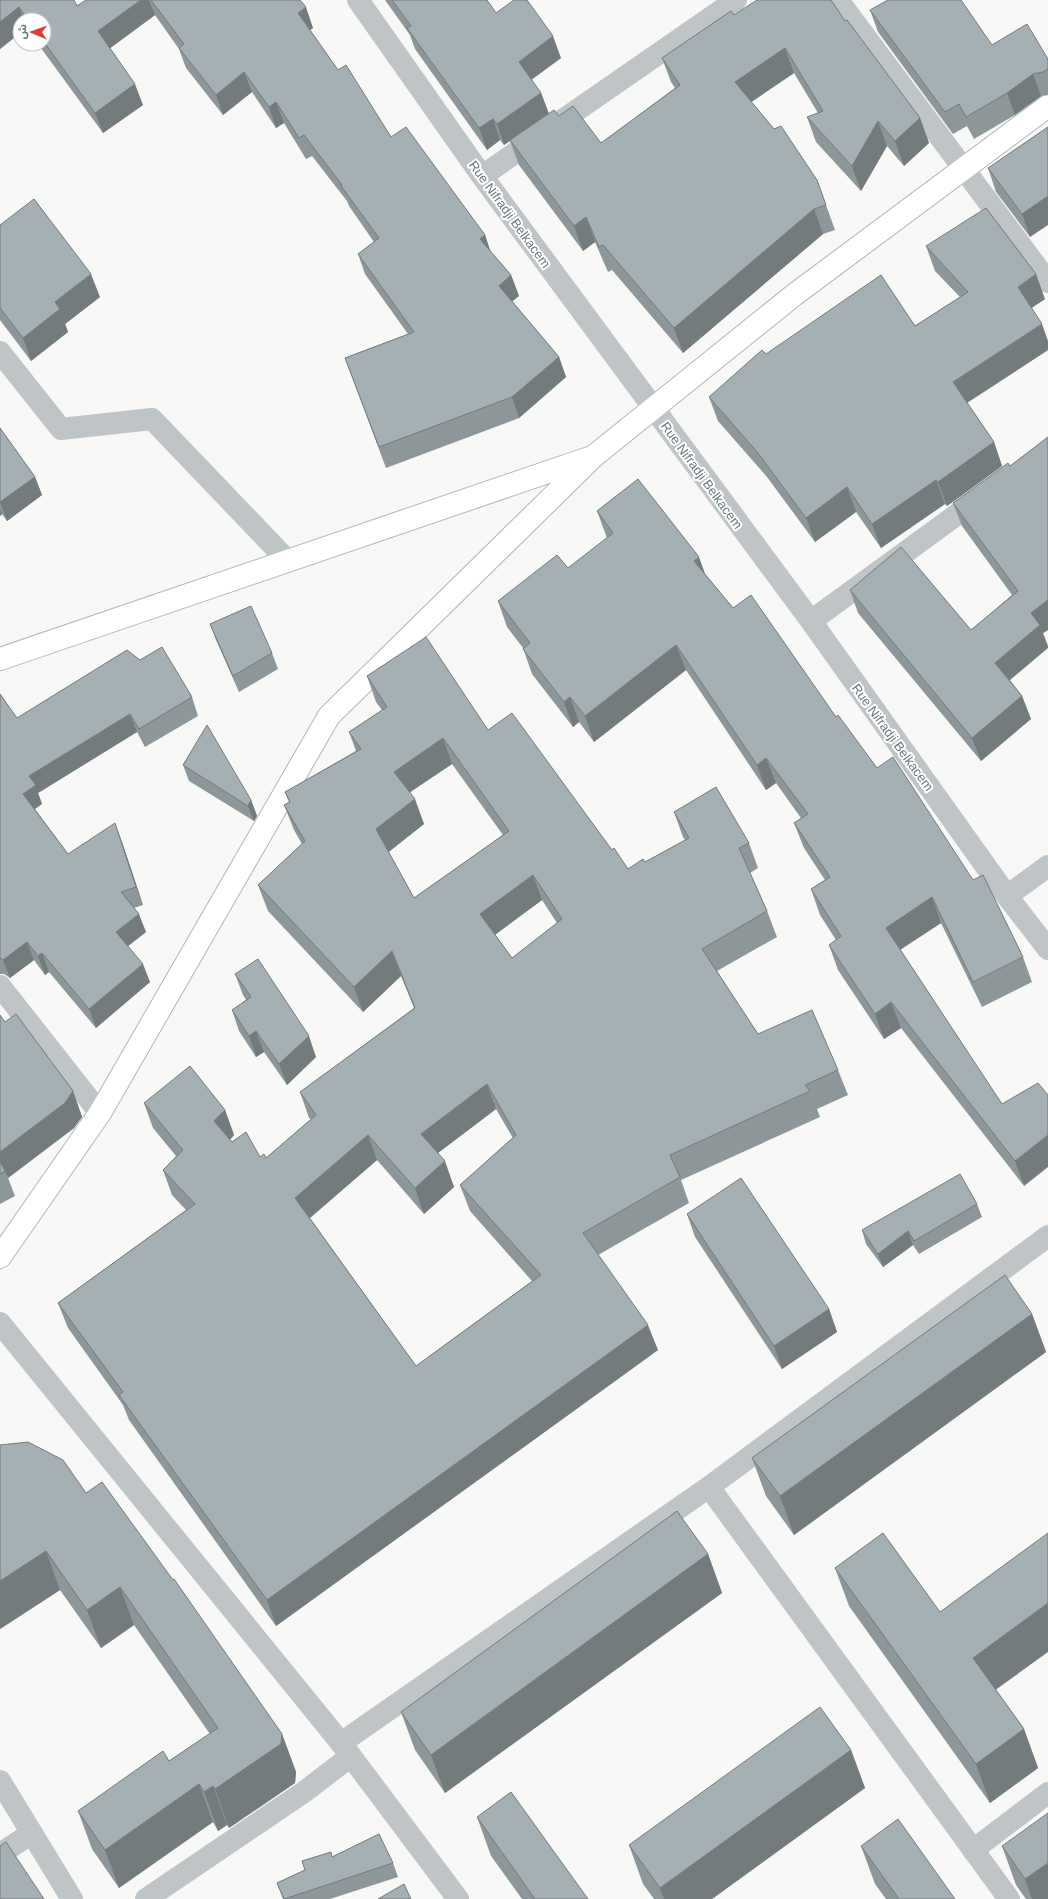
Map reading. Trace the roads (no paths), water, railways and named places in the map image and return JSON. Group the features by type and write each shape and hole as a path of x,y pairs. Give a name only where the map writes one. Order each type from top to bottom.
{"main road":[{"path":"0,1257 100,1113 329,716 594,456 794,295 1048,106"},
{"path":"0,659 594,456"}],"street":[{"name":"Rue Nifradji Belkacem","path":"358,0 482,176 810,621 1007,896 1048,949"},
{"path":"482,176 736,0"},
{"path":"838,0 1048,282"},
{"path":"0,352 61,429 152,419 288,561"},
{"path":"810,621 997,485"},
{"path":"1007,896 1048,866"},
{"path":"0,986 100,1113"},
{"path":"146,1899 304,1792 346,1750 709,1487 1048,1236"},
{"path":"0,1323 346,1750 458,1899"},
{"path":"709,1487 1009,1899"},
{"path":"0,1781 72,1899"},
{"path":"973,1850 1048,1794"},
{"path":"0,1854 32,1833"}]}
